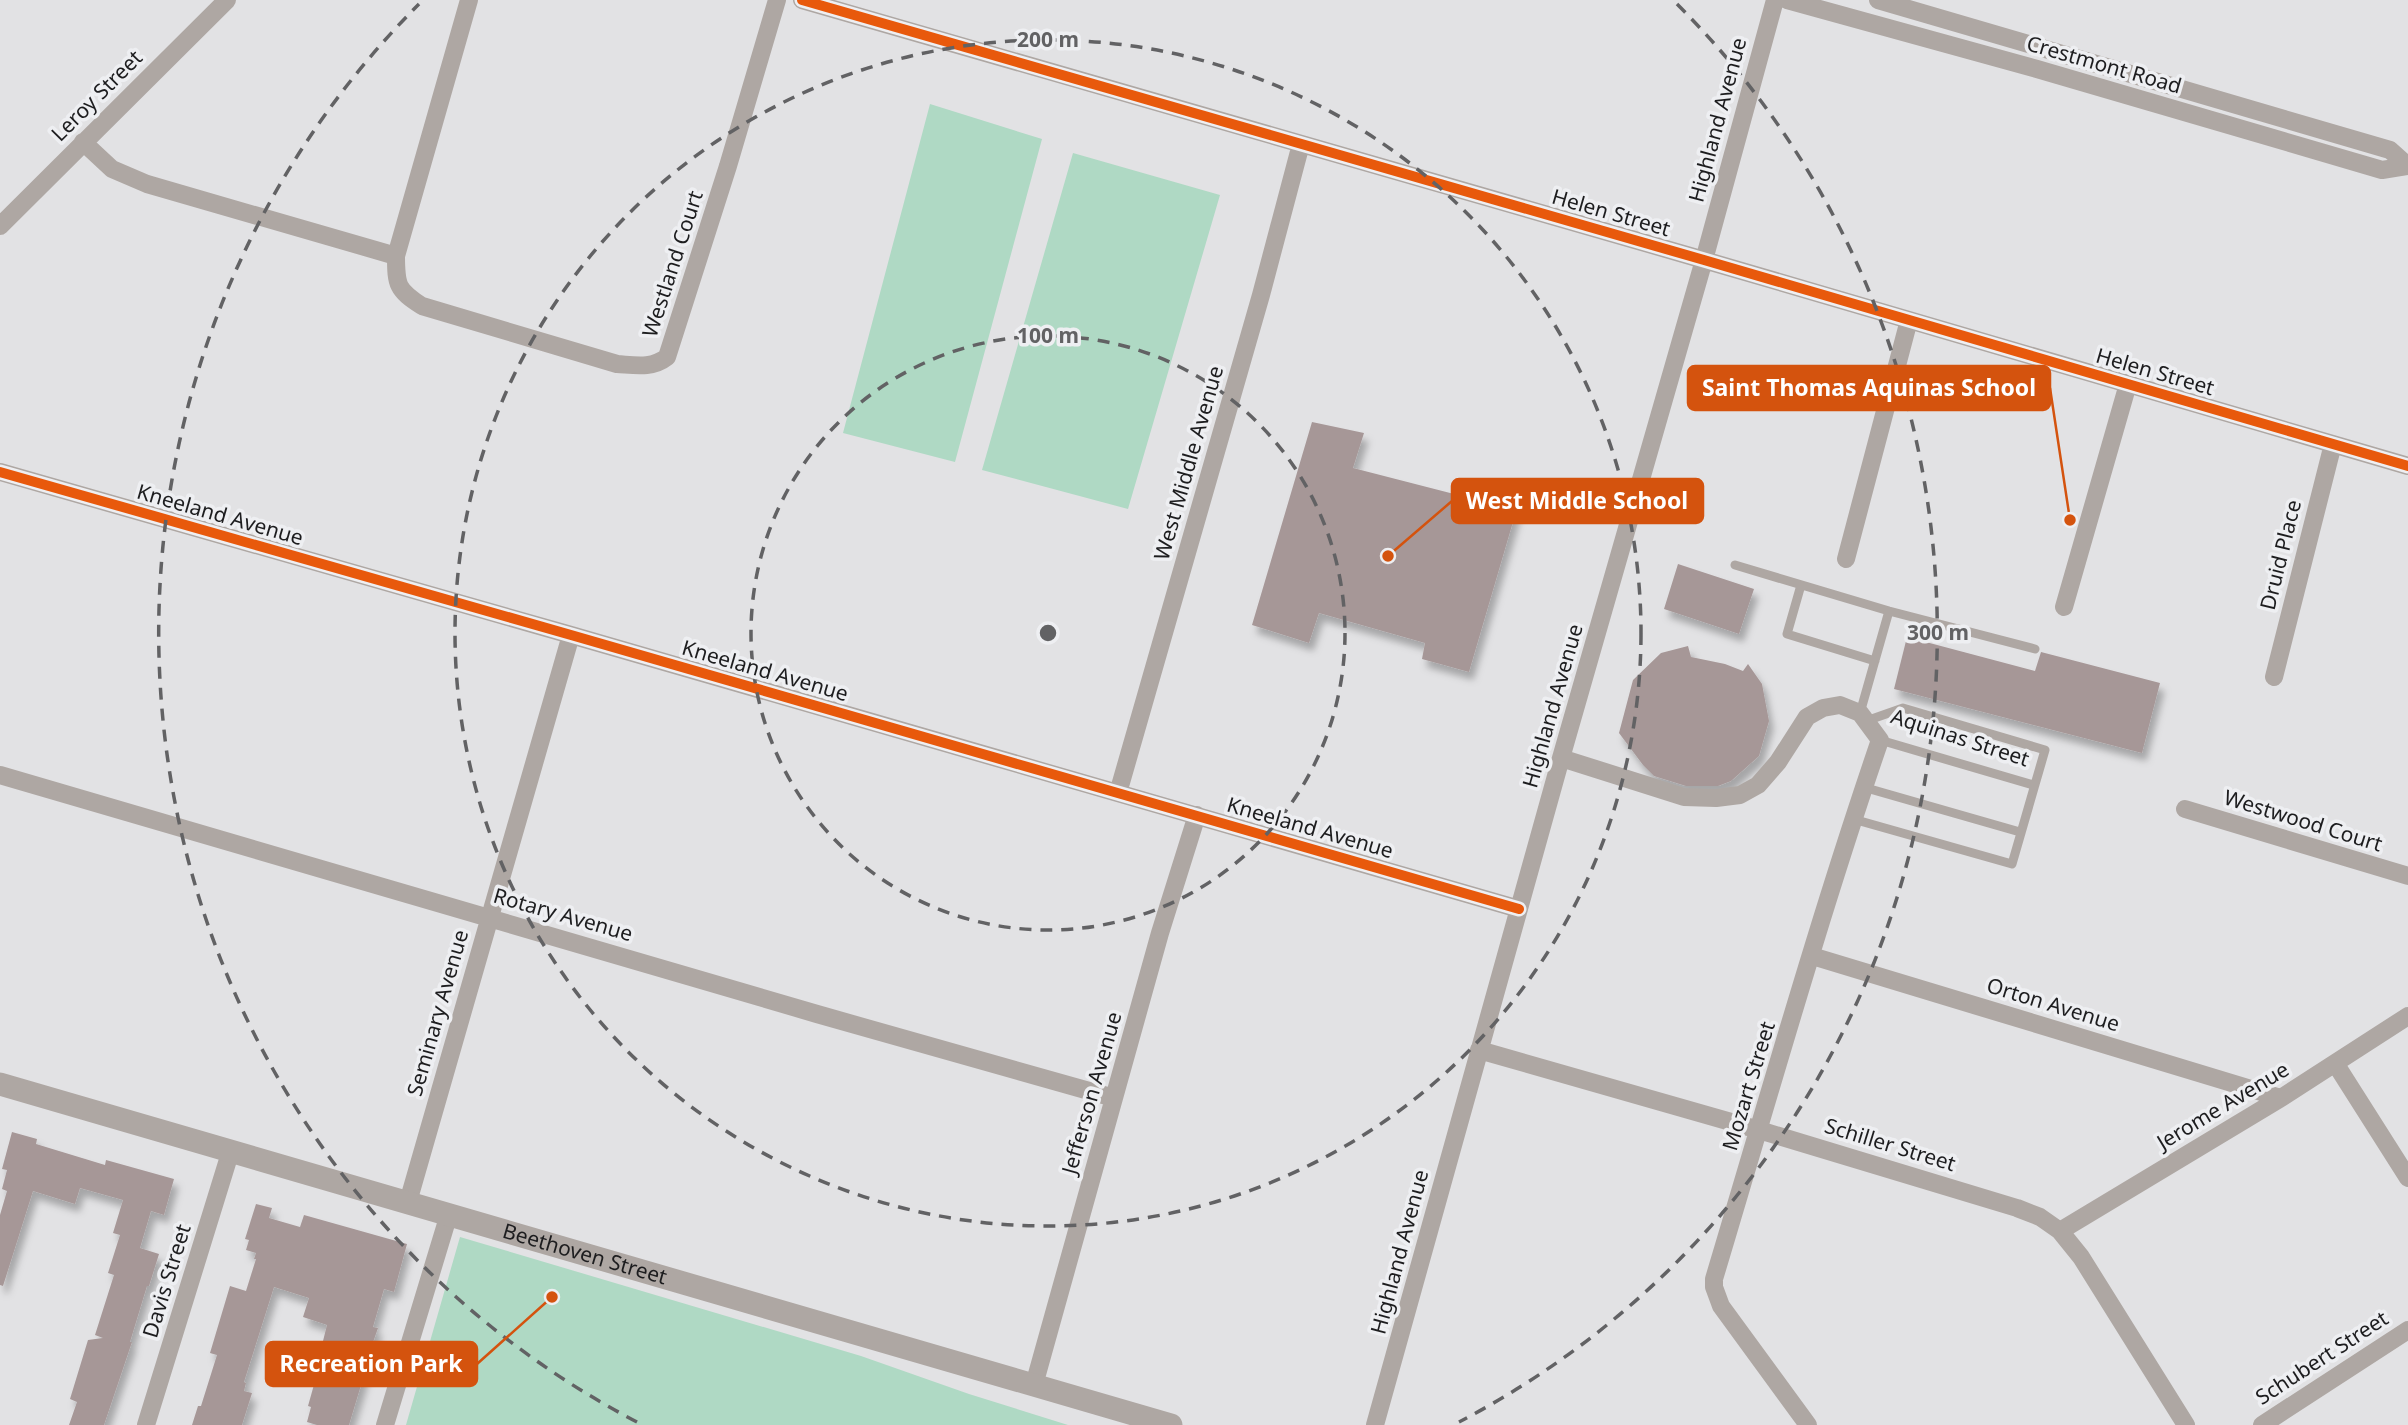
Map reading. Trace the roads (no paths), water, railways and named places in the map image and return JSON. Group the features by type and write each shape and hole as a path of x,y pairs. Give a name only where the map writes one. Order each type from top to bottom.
{"street":[{"name":"Leroy Street","path":"0,226 227,0"},
{"name":"Westland Court","path":"469,0 396,256 396,280 407,296 422,306 617,365 659,364 667,358 777,0"},
{"name":"Helen Street","path":"802,0 2408,466"},
{"name":"Highland Avenue","path":"1375,1425 1775,0"},
{"name":"Crestmont Road","path":"1787,0 2037,69 2382,170 2408,166 2390,150 1878,0"},
{"path":"83,142 112,169 147,184 396,256"},
{"name":"West Middle Avenue","path":"1118,793 1261,295 1301,144"},
{"path":"1846,559 1909,320"},
{"path":"2064,607 2128,384"},
{"name":"Druid Place","path":"2274,677 2333,444"},
{"name":"Kneeland Avenue","path":"0,472 1519,909"},
{"name":"Seminary Avenue","path":"408,1202 571,635"},
{"name":"Aquinas Street","path":"1561,758 1684,797 1716,798 1740,795 1758,785 1778,762 1807,717 1824,708 1840,705 1863,717 1880,740"},
{"name":"Mozart Street","path":"1808,1425 1721,1306 1714,1279 1835,872 1880,740"},
{"name":"Rotary Avenue","path":"0,775 1114,1098"},
{"name":"Westwood Court","path":"2185,808 2408,876"},
{"name":"Jefferson Avenue","path":"1034,1385 1160,933 1196,815"},
{"name":"Orton Avenue","path":"1812,956 2281,1098"},
{"name":"Jerome Avenue","path":"2060,1231 2281,1098 2408,1016"},
{"name":"Schiller Street","path":"1479,1050 1759,1130 2040,1217 2060,1231 2081,1257 2186,1425"},
{"path":"2335,1063 2408,1178"},
{"name":"Beethoven Street","path":"0,1083 1171,1425"},
{"name":"Davis Street","path":"146,1425 231,1150"},
{"path":"385,1425 449,1214"},
{"name":"Schubert Street","path":"2262,1425 2408,1330"}],"lane":[{"path":"1735,565 1889,611 2035,649"},
{"path":"1801,585 1787,634 1875,661"},
{"path":"1863,717 1889,611"},
{"name":"Aquinas Street","path":"1863,717 1903,708 2045,750 2033,785 1880,740"},
{"path":"1853,819 2012,864 2033,785"},
{"path":"1863,787 2020,832"}],"place":[{"name":"Saint Thomas Aquinas School","path":"2070,520"},
{"name":"West Middle School","path":"1388,556"},
{"name":"Recreation Park","path":"552,1297"}]}
